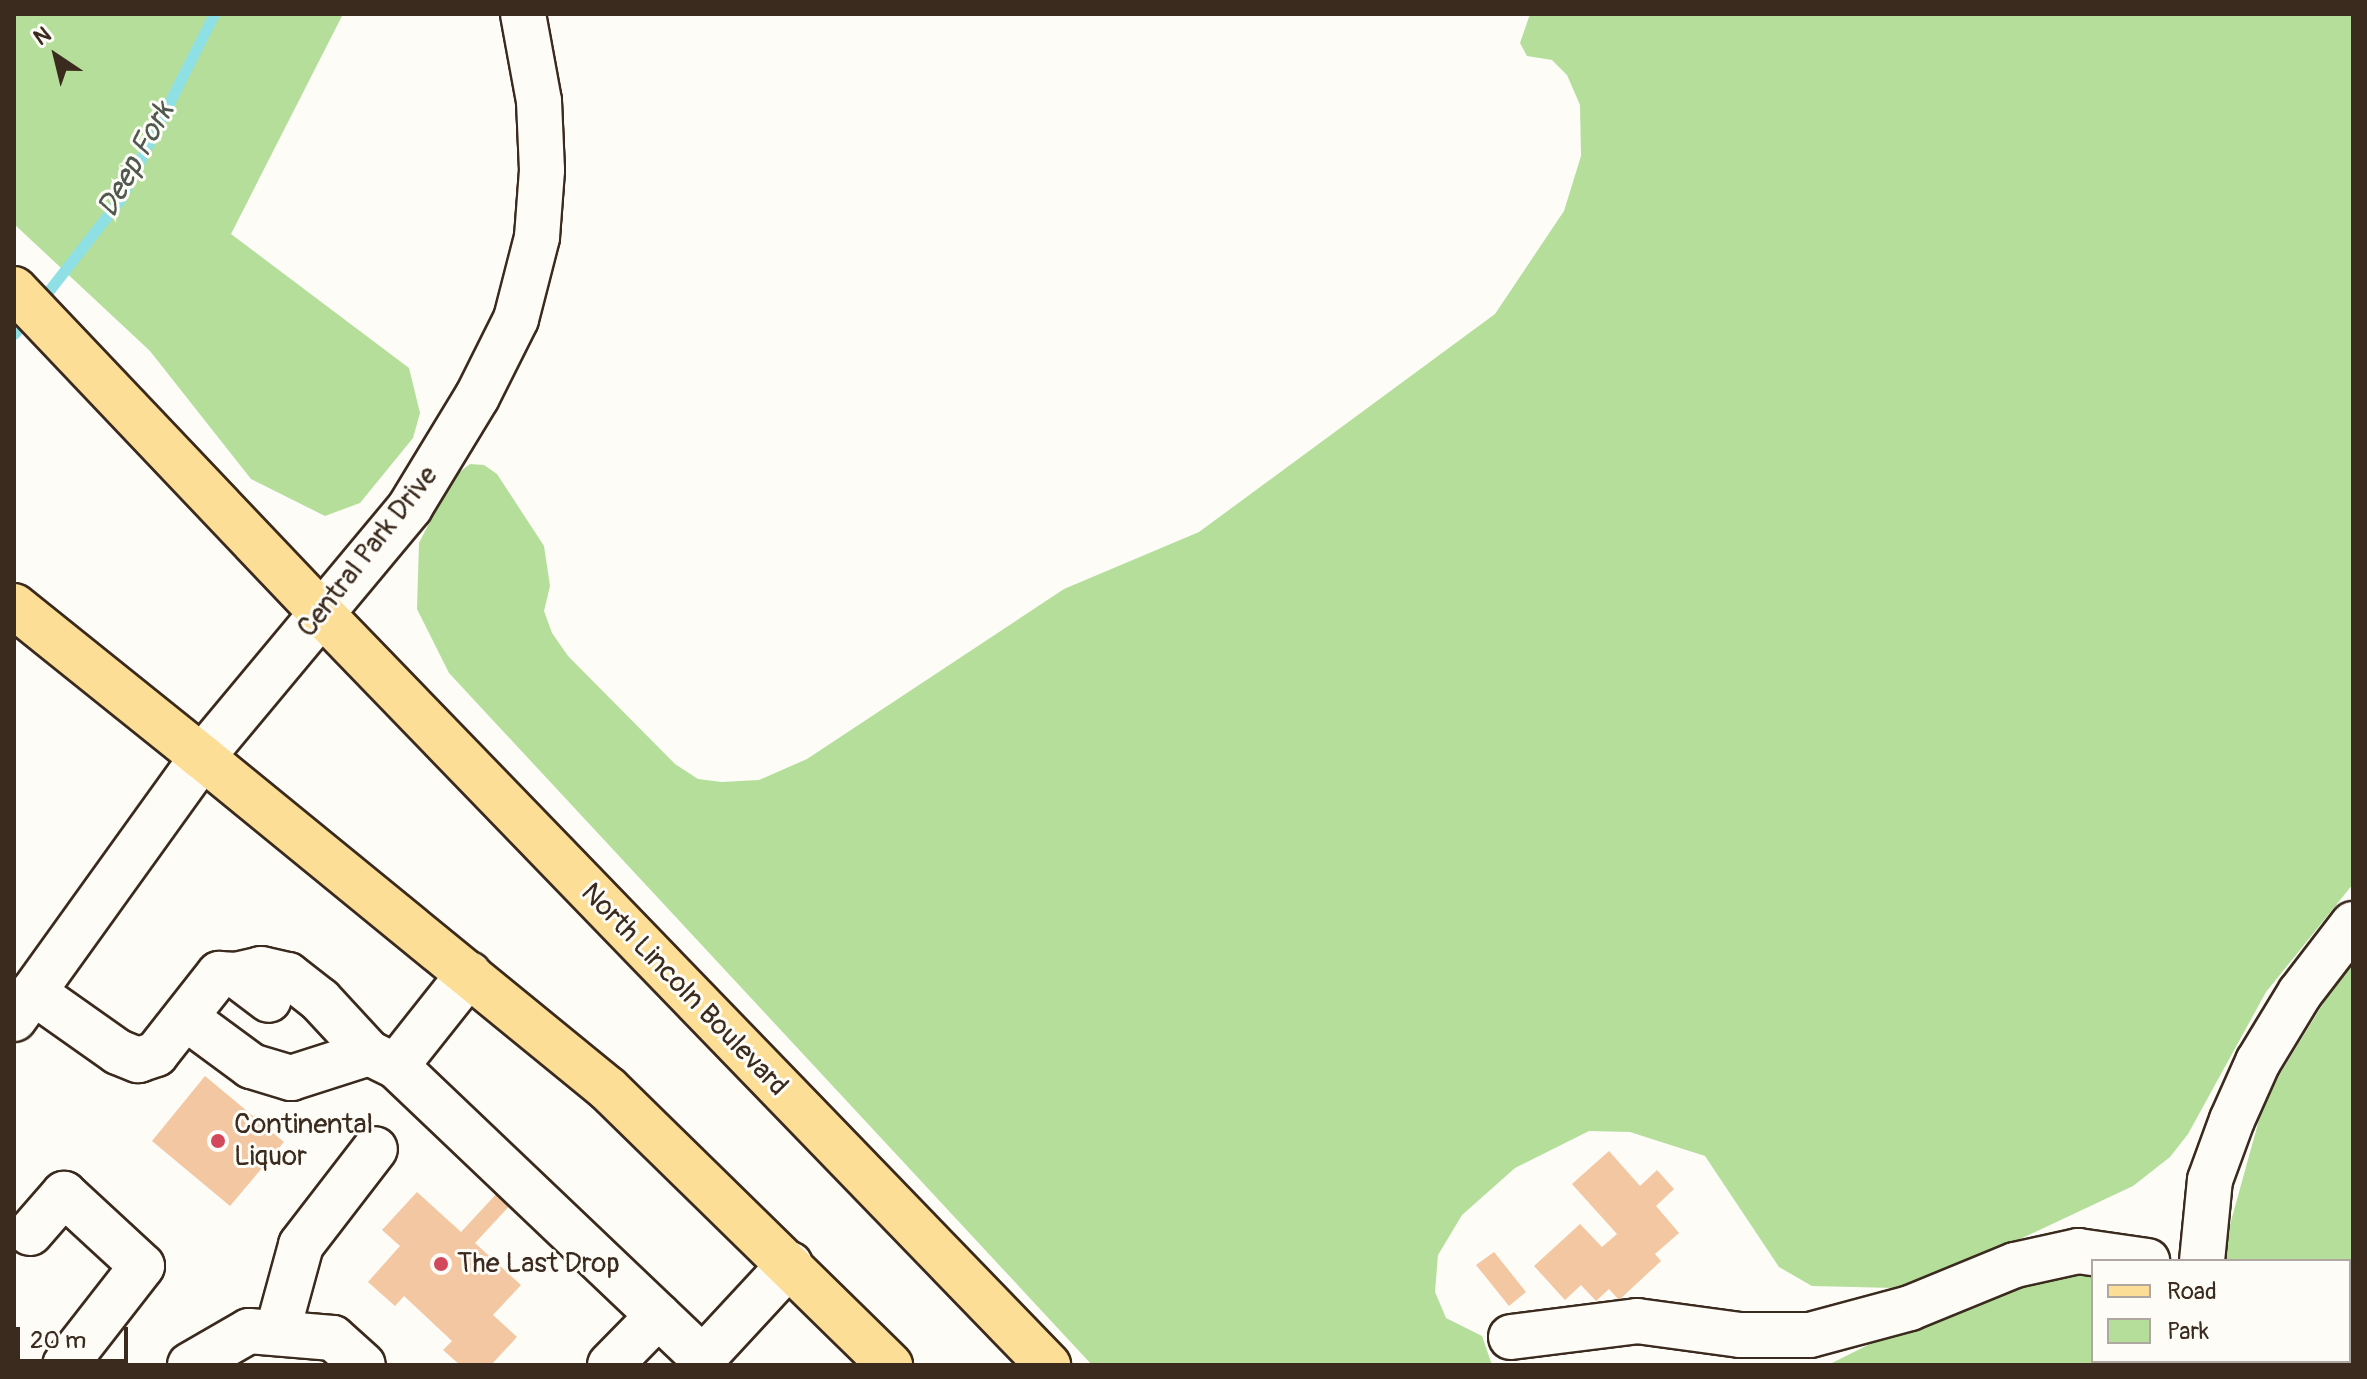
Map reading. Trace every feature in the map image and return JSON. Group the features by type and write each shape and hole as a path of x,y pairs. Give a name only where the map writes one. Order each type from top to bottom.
{"main road":[{"name":"North Lincoln Boulevard","path":"14,289 322,614 1048,1365"},
{"path":"14,606 608,1089 890,1365"}],"street":[{"name":"Central Park Drive","path":"24,1006 202,757 410,507 477,397 516,319 537,237 542,170 539,101 523,14"},
{"path":"2202,1259 2210,1180 2258,1062 2300,993 2353,924"},
{"path":"265,997 261,969 288,975 320,1000 658,1316 703,1363 790,1264"},
{"path":"24,1006 138,1060 156,1054 219,974 382,1060"},
{"path":"186,1018 251,1066 291,1078 382,1060 469,974"},
{"path":"277,1333 301,1245 375,1149"},
{"path":"19,1237 64,1194 142,1266 65,1365"},
{"path":"1511,1337 1637,1321 1740,1335 1810,1335 1910,1308 2015,1265 2078,1251 2133,1259"},
{"path":"610,1365 658,1316"},
{"path":"1791,1365 1834,1329"},
{"path":"190,1365 249,1331 277,1333 335,1356"}],"green space":[{"path":"14,14 343,14 231,234 409,368 420,413 413,438 360,503 325,516 251,479 150,351 14,224"},
{"path":"1530,14 2353,14 2353,884 2266,992 2188,1134 2170,1157 2133,1186 1954,1270 1895,1288 1812,1286 1779,1267 1705,1156 1630,1132 1589,1131 1515,1168 1462,1215 1438,1255 1435,1292 1446,1318 1482,1336 1492,1365 1092,1365 449,673 417,609 419,543 452,478 470,464 484,465 497,474 544,546 550,586 544,611 552,633 568,656 675,764 698,779 722,782 759,780 807,759 1064,589 1199,532 1495,314 1564,211 1581,156 1580,105 1567,75 1552,60 1527,56 1520,43"},
{"path":"2353,955 2353,1365 2232,1365 2351,1363 2351,1259 2221,1259 2265,1098"},
{"path":"2062,1268 2091,1270 2091,1363 2181,1365 1828,1365 1902,1328"}],"building":[{"name":"Continental Liquor","path":"205,1076 284,1142 230,1206 152,1141"},
{"path":"1609,1151 1640,1186 1657,1170 1674,1189 1656,1206 1679,1233 1655,1254 1661,1261 1619,1300 1609,1289 1596,1301 1581,1285 1565,1300 1534,1266 1580,1224 1602,1247 1617,1234 1572,1184"},
{"name":"The Last Drop","path":"500,1190 513,1202 475,1243 521,1285 493,1315 517,1337 491,1365 460,1365 443,1350 452,1341 404,1296 395,1306 368,1282 400,1246 382,1230 417,1192 461,1232"},
{"path":"1494,1252 1526,1292 1509,1306 1476,1265"}],"waterway":[{"name":"Deep Fork","path":"40,302 121,198 214,14"},
{"name":"Deep Fork","path":"14,334 29,316"}],"place":[{"name":"Continental Liquor","path":"218,1141"},
{"name":"The Last Drop","path":"441,1264"}]}
